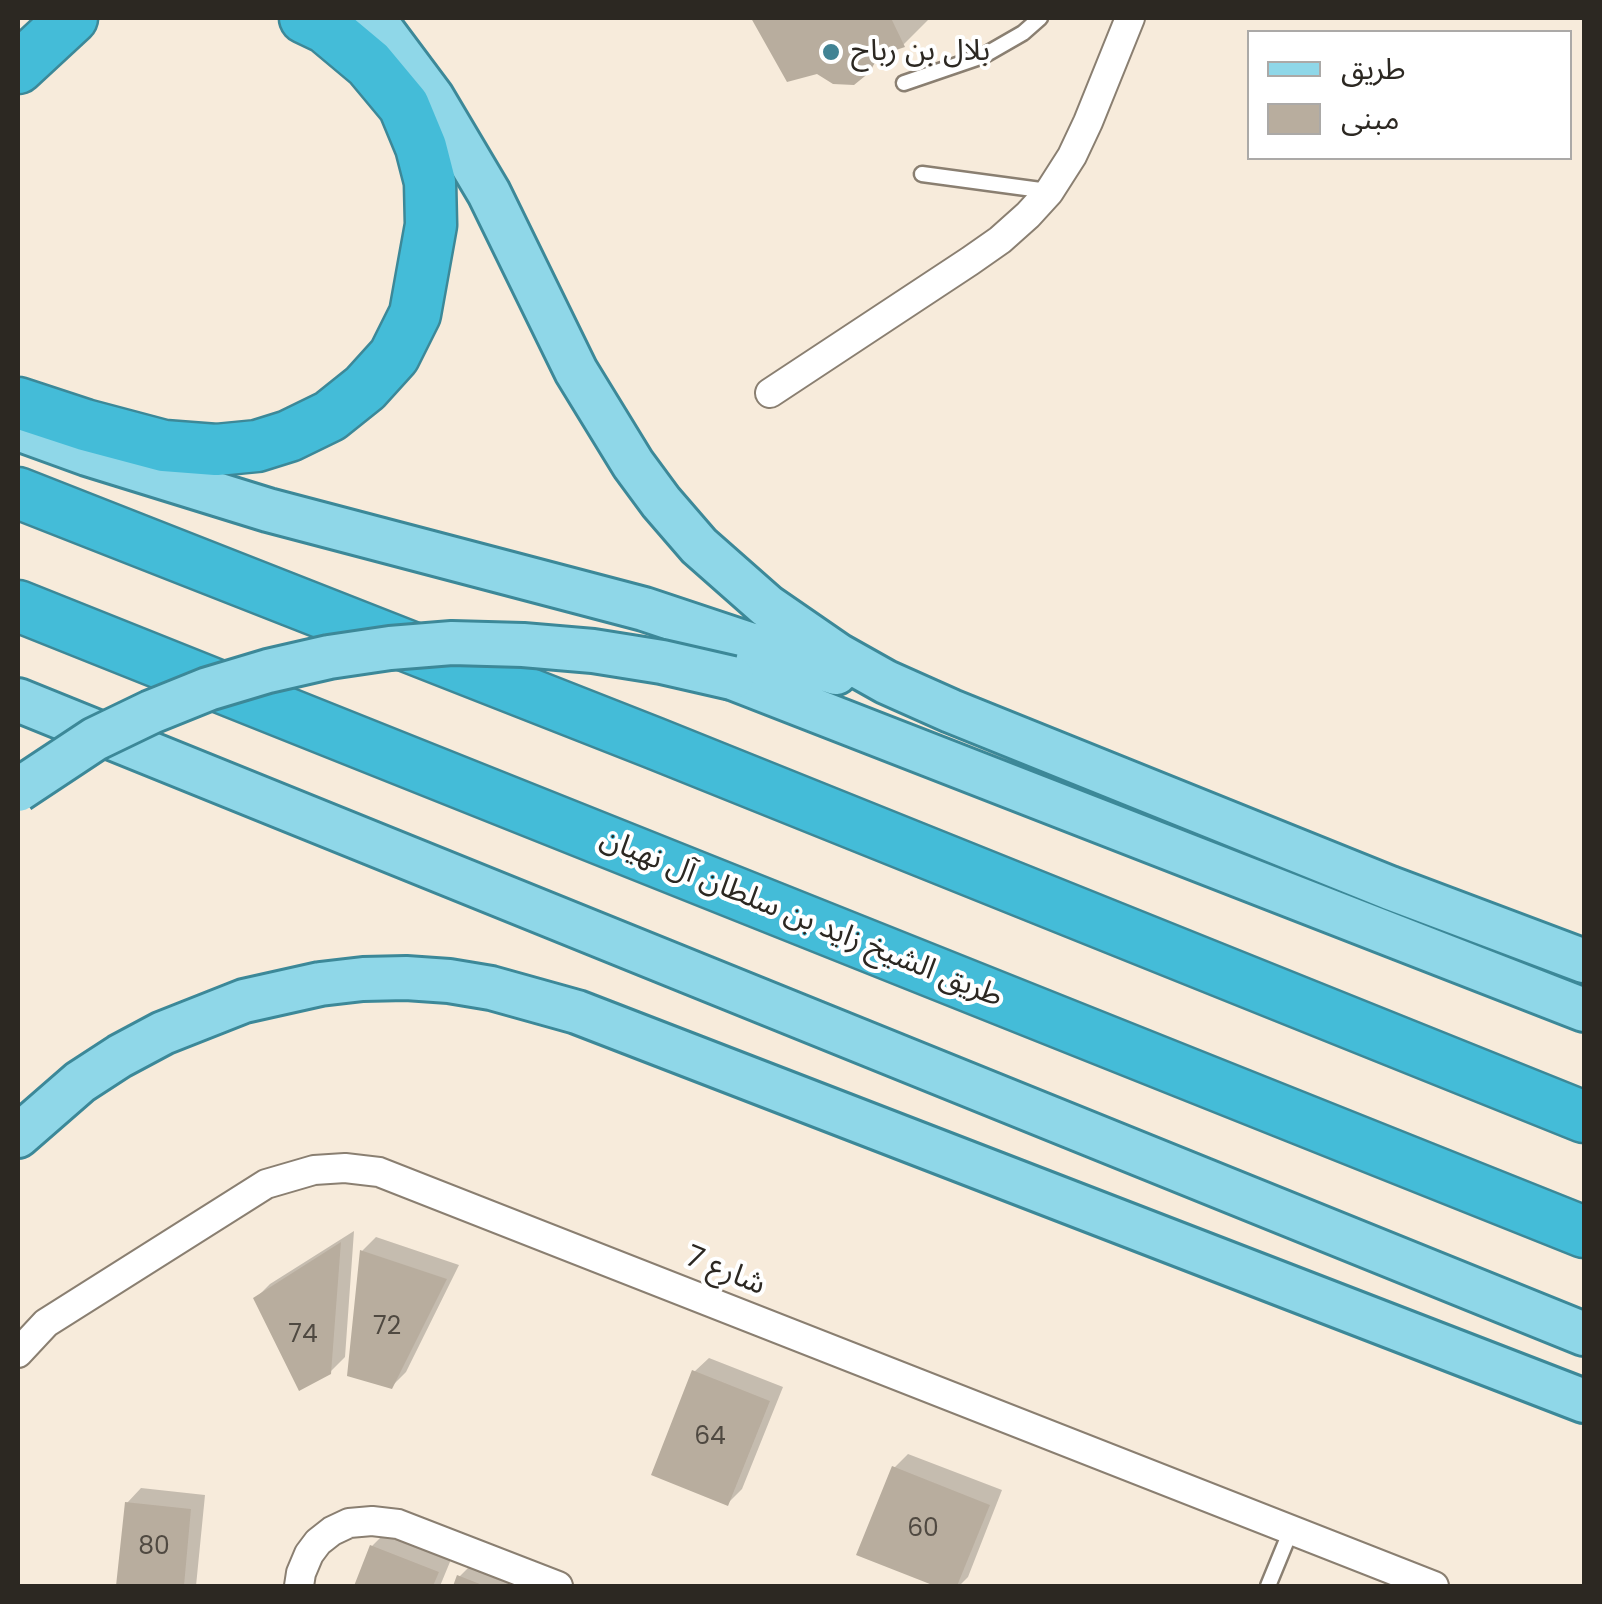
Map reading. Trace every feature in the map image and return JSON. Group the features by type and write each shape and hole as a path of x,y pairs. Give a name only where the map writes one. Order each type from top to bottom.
{"highway":[{"path":"18,68 72,18"},
{"path":"18,402 164,446 216,450 257,446 330,416 365,388 394,356 414,314 432,225 430,182 421,147 404,106 369,64 326,28 305,18"},
{"path":"18,493 654,743 1584,1117"},
{"name":"طريق الشيخ زايد بن سلطان آل نهيان","path":"18,606 1584,1232"}],"main road":[{"path":"373,18 432,97 489,193 576,371 624,449 661,502 741,585 801,631 886,682 950,711 1372,880 1584,960"},
{"path":"18,428 87,454 268,510 644,609 950,711"},
{"path":"18,790 94,739 151,712 268,671 329,657 452,642 593,651 732,678 1584,1010"},
{"path":"18,700 1584,1334"},
{"path":"18,1136 80,1082 120,1056 163,1033 244,1001 320,984 363,980 406,978 477,986 577,1012 1584,1401"}],"street":[{"path":"770,393 1000,240 1028,215 1072,156 1130,18"},
{"name":"شارع 7","path":"18,1353 46,1323 266,1184 314,1170 379,1172 1434,1586"},
{"path":"299,1586 309,1554 318,1542 349,1522 372,1521 398,1524 558,1586"}],"lane":[{"path":"904,83 984,56 1040,18"},
{"path":"922,174 1048,192"},
{"path":"1268,1586 1290,1530"}],"building":[{"name":"بلال بن رباح","path":"751,18 891,18 905,47 878,56 870,72 854,85 833,84 817,74 787,82"},
{"path":"341,1242 331,1374 299,1391 253,1298"},
{"path":"360,1250 447,1279 392,1389 347,1376"},
{"path":"692,1370 770,1401 728,1506 651,1475"},
{"path":"892,1466 990,1505 957,1586 935,1586 856,1555"},
{"path":"125,1502 191,1509 184,1586 116,1586"},
{"path":"370,1545 439,1572 433,1586 354,1586"},
{"path":"457,1575 485,1586 453,1586"}],"place":[{"name":"بلال بن رباح","path":"831,52"}]}
